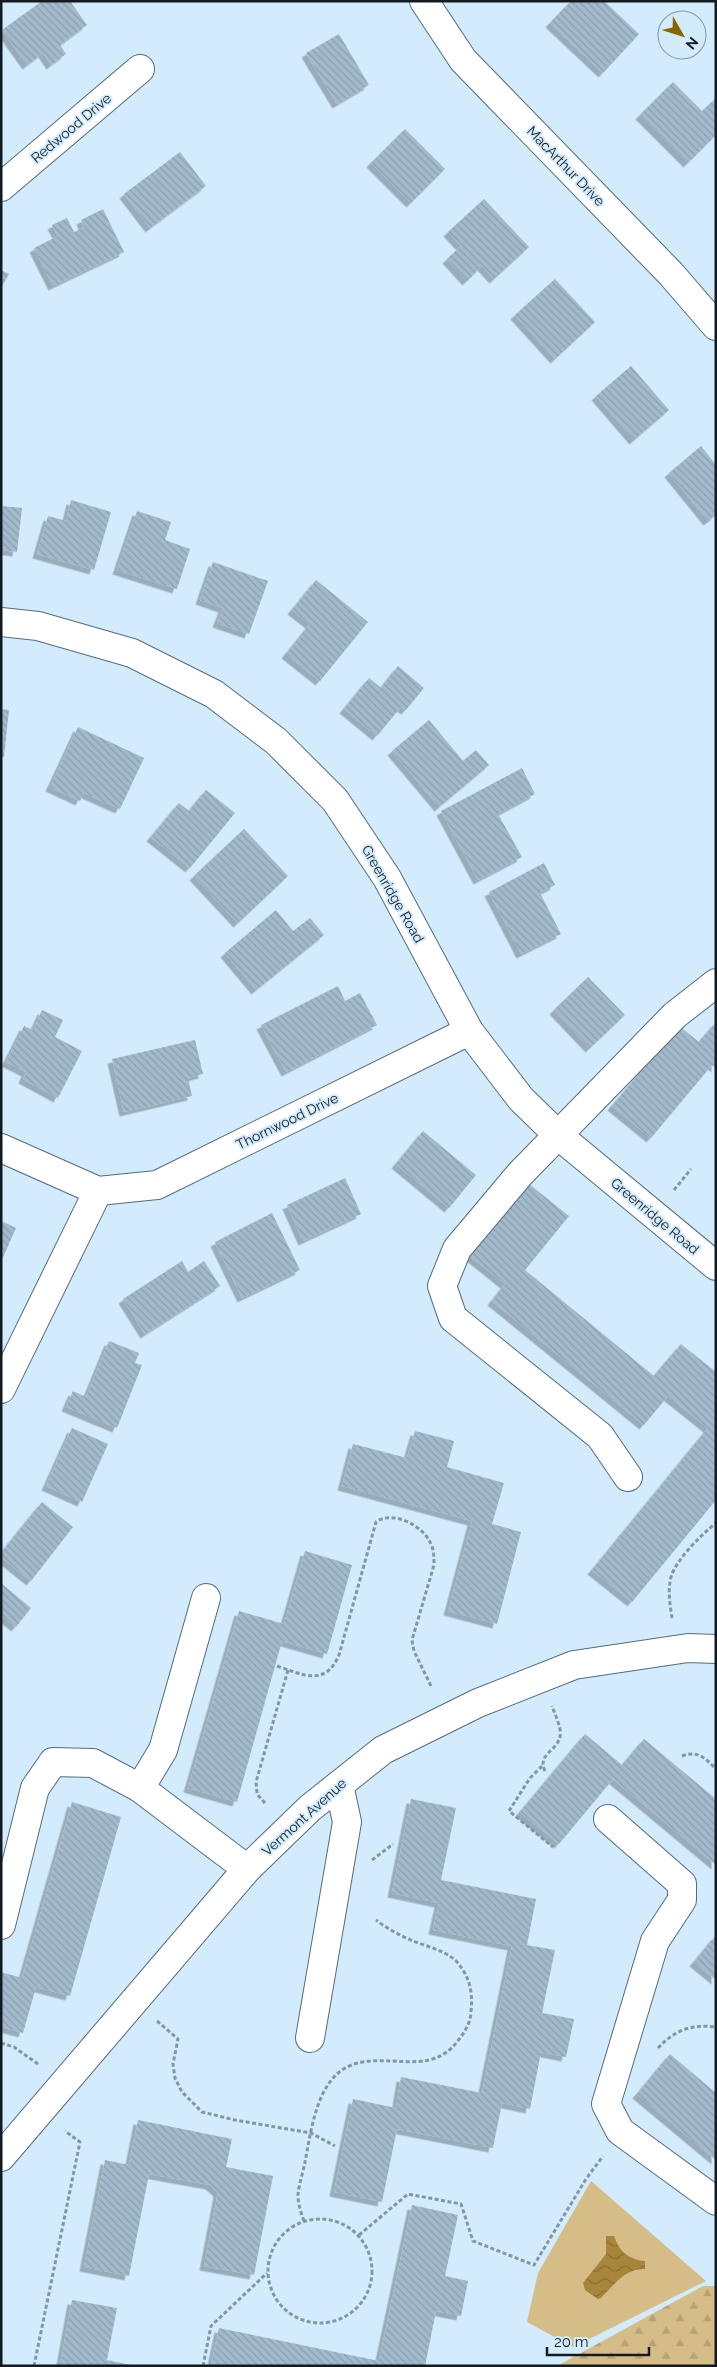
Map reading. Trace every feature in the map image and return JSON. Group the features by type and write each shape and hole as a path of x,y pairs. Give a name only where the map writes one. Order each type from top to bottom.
{"street":[{"name":"MacArthur Drive","path":"424,1 463,60 672,274 716,326"},
{"name":"Redwood Drive","path":"1,187 140,69"},
{"name":"Greenridge Road","path":"1,622 38,626 132,653 214,694 276,741 335,800 387,878 469,1031 520,1099 559,1136 716,1266"},
{"path":"628,1477 600,1436 453,1318 442,1286 457,1249 520,1174 676,1015 716,984"},
{"name":"Thornwood Drive","path":"1,1148 98,1191 157,1185 469,1031"},
{"path":"1,1389 98,1191"},
{"path":"140,1788 163,1750 206,1598"},
{"name":"Vermont Avenue","path":"1,2157 247,1869 310,1808 384,1750 478,1703 574,1665 688,1648 716,1649"},
{"path":"1,1925 35,1788 52,1762 93,1762 140,1788 247,1869"},
{"path":"310,2038 347,1822 339,1785"},
{"path":"608,1819 682,1884 682,1900 655,1941 606,2104 620,2131 716,2201"}],"path":[{"path":"277,1666 313,1677 324,1675 334,1668 376,1522 382,1518 392,1518 409,1522 422,1530 430,1541 434,1553 434,1565 412,1640 414,1651 431,1686"},
{"path":"672,1618 669,1598 672,1575 702,1534 716,1523"},
{"path":"265,1803 257,1794 256,1782 288,1670"},
{"path":"551,1703 560,1733 560,1740 545,1755 542,1766 530,1778 509,1811 553,1847"},
{"path":"682,1756 690,1753 700,1754 715,1766"},
{"path":"542,1766 545,1771"},
{"path":"365,1866 394,1844"},
{"path":"304,2221 298,2194 316,2108 323,2093 346,2068 367,2062 416,2063 430,2061 451,2050 466,2029 471,2015 472,1994 469,1981 456,1962 438,1949 411,1940 376,1920"},
{"path":"155,2019 178,2039 173,2064 175,2078 182,2092 202,2112 235,2120 311,2133 335,2146"},
{"path":"656,2050 668,2037 684,2027 716,2027"},
{"path":"1,2043 14,2047 39,2065"},
{"path":"34,2366 80,2142 61,2127"},
{"path":"359,2236 408,2194 461,2204 473,2241 534,2265 586,2178 620,2131"},
{"path":"318,2218 333,2220 347,2226 359,2236 368,2250 372,2266 371,2282 365,2298 354,2311 340,2320 324,2323 306,2322 291,2315 279,2303 271,2289 268,2273 270,2256 277,2241 289,2229 304,2221 318,2218"},
{"path":"203,2366 211,2326 268,2273"}],"green space":[{"path":"591,2181 706,2281 573,2347 527,2322 538,2273"},
{"path":"703,2286 716,2286 716,2366 557,2366"}],"water":[{"path":"606,2236 614,2236 619,2246 629,2257 645,2261 645,2269 638,2269 626,2274 598,2299 585,2290 583,2283 606,2254"}],"building":[{"path":"42,1 70,1 87,25 60,45 66,54 51,65 43,53 27,65 2,30"},
{"path":"571,1 604,1 639,34 603,73 550,23"},
{"path":"339,34 369,85 337,104 306,53"},
{"path":"673,82 702,111 716,98 716,135 688,163 640,115"},
{"path":"405,129 445,169 411,203 371,163"},
{"path":"180,152 206,186 150,228 124,194"},
{"path":"484,199 529,247 494,279 482,266 467,281 447,259 461,246 448,232"},
{"path":"103,209 124,252 53,286 34,248 58,236 52,225 67,218 74,232 84,227 81,220"},
{"path":"1,270 9,274 1,288"},
{"path":"555,279 595,322 555,359 515,315"},
{"path":"631,366 669,410 634,440 596,396"},
{"path":"701,446 716,465 716,515 708,521 669,473"},
{"path":"71,500 111,512 94,570 37,554 48,516 66,521"},
{"path":"1,506 22,508 17,552 1,550"},
{"path":"137,511 171,522 165,540 190,549 177,589 117,570"},
{"path":"213,562 268,581 249,634 217,623 223,608 200,600"},
{"path":"316,580 368,622 320,681 286,654 310,624 292,610"},
{"path":"398,666 424,688 406,710 401,707 377,736 344,709 369,678 381,688"},
{"path":"1,709 9,710 4,757 1,757"},
{"path":"429,720 463,761 476,750 489,765 439,807 392,751"},
{"path":"78,727 144,758 120,809 84,793 80,801 50,787"},
{"path":"522,768 535,794 498,814 522,857 478,880 441,811"},
{"path":"206,790 235,813 190,868 151,837 179,803 189,811"},
{"path":"244,829 288,876 238,923 194,876"},
{"path":"544,863 555,885 540,893 561,934 521,954 489,892"},
{"path":"276,910 293,931 310,918 324,935 256,990 225,953"},
{"path":"588,977 625,1015 590,1048 554,1010"},
{"path":"338,986 345,1001 360,993 377,1025 286,1072 261,1025"},
{"path":"42,1010 63,1020 55,1037 82,1051 58,1098 23,1079 26,1072 6,1062 24,1026 33,1030"},
{"path":"716,1022 716,1068 712,1065 651,1138 612,1106 679,1026 699,1042"},
{"path":"195,1040 203,1074 188,1078 192,1096 124,1112 112,1059"},
{"path":"423,1131 476,1175 449,1208 396,1164"},
{"path":"345,1178 361,1214 303,1241 287,1205"},
{"path":"529,1184 569,1216 525,1270 654,1376 681,1344 716,1372 716,1500 632,1602 592,1570 708,1428 668,1396 644,1425 492,1301 505,1284 470,1256"},
{"path":"272,1213 300,1270 242,1298 215,1242"},
{"path":"1,1221 16,1228 1,1262"},
{"path":"182,1261 188,1272 204,1261 220,1286 145,1334 123,1299"},
{"path":"109,1341 139,1353 135,1363 142,1365 117,1428 66,1407 73,1391 86,1397"},
{"path":"72,1428 108,1444 82,1502 46,1486"},
{"path":"415,1431 454,1441 447,1467 504,1483 492,1524 521,1532 497,1624 448,1611 472,1521 342,1486 353,1444 407,1458"},
{"path":"42,1502 73,1527 31,1581 1,1557 1,1553"},
{"path":"305,1551 352,1565 327,1654 282,1641 237,1802 188,1788 239,1611 284,1624"},
{"path":"1,1583 31,1608 16,1627 1,1615"},
{"path":"585,1734 622,1765 644,1739 716,1799 716,1865 613,1779 559,1844 520,1812"},
{"path":"411,1799 456,1808 441,1880 536,1899 527,1945 555,1950 542,2013 574,2019 566,2057 541,2052 530,2109 502,2103 493,2148 397,2129 382,2202 334,2192 353,2099 396,2108 401,2077 482,2093 512,1946 433,1930 439,1903 392,1893"},
{"path":"72,1802 121,1817 70,1996 36,1987 23,2033 1,2027 1,1972 22,1978"},
{"path":"716,1935 716,1980 694,1962"},
{"path":"670,2054 716,2093 716,2160 637,2094"},
{"path":"138,2120 232,2139 226,2167 273,2176 254,2275 204,2266 218,2192 210,2185 149,2174 129,2276 84,2267 105,2160 129,2165"},
{"path":"412,2205 458,2215 445,2276 468,2281 461,2316 436,2311 425,2366 211,2366 219,2328 379,2361"},
{"path":"72,2300 117,2308 107,2360 135,2366 60,2366"}]}
